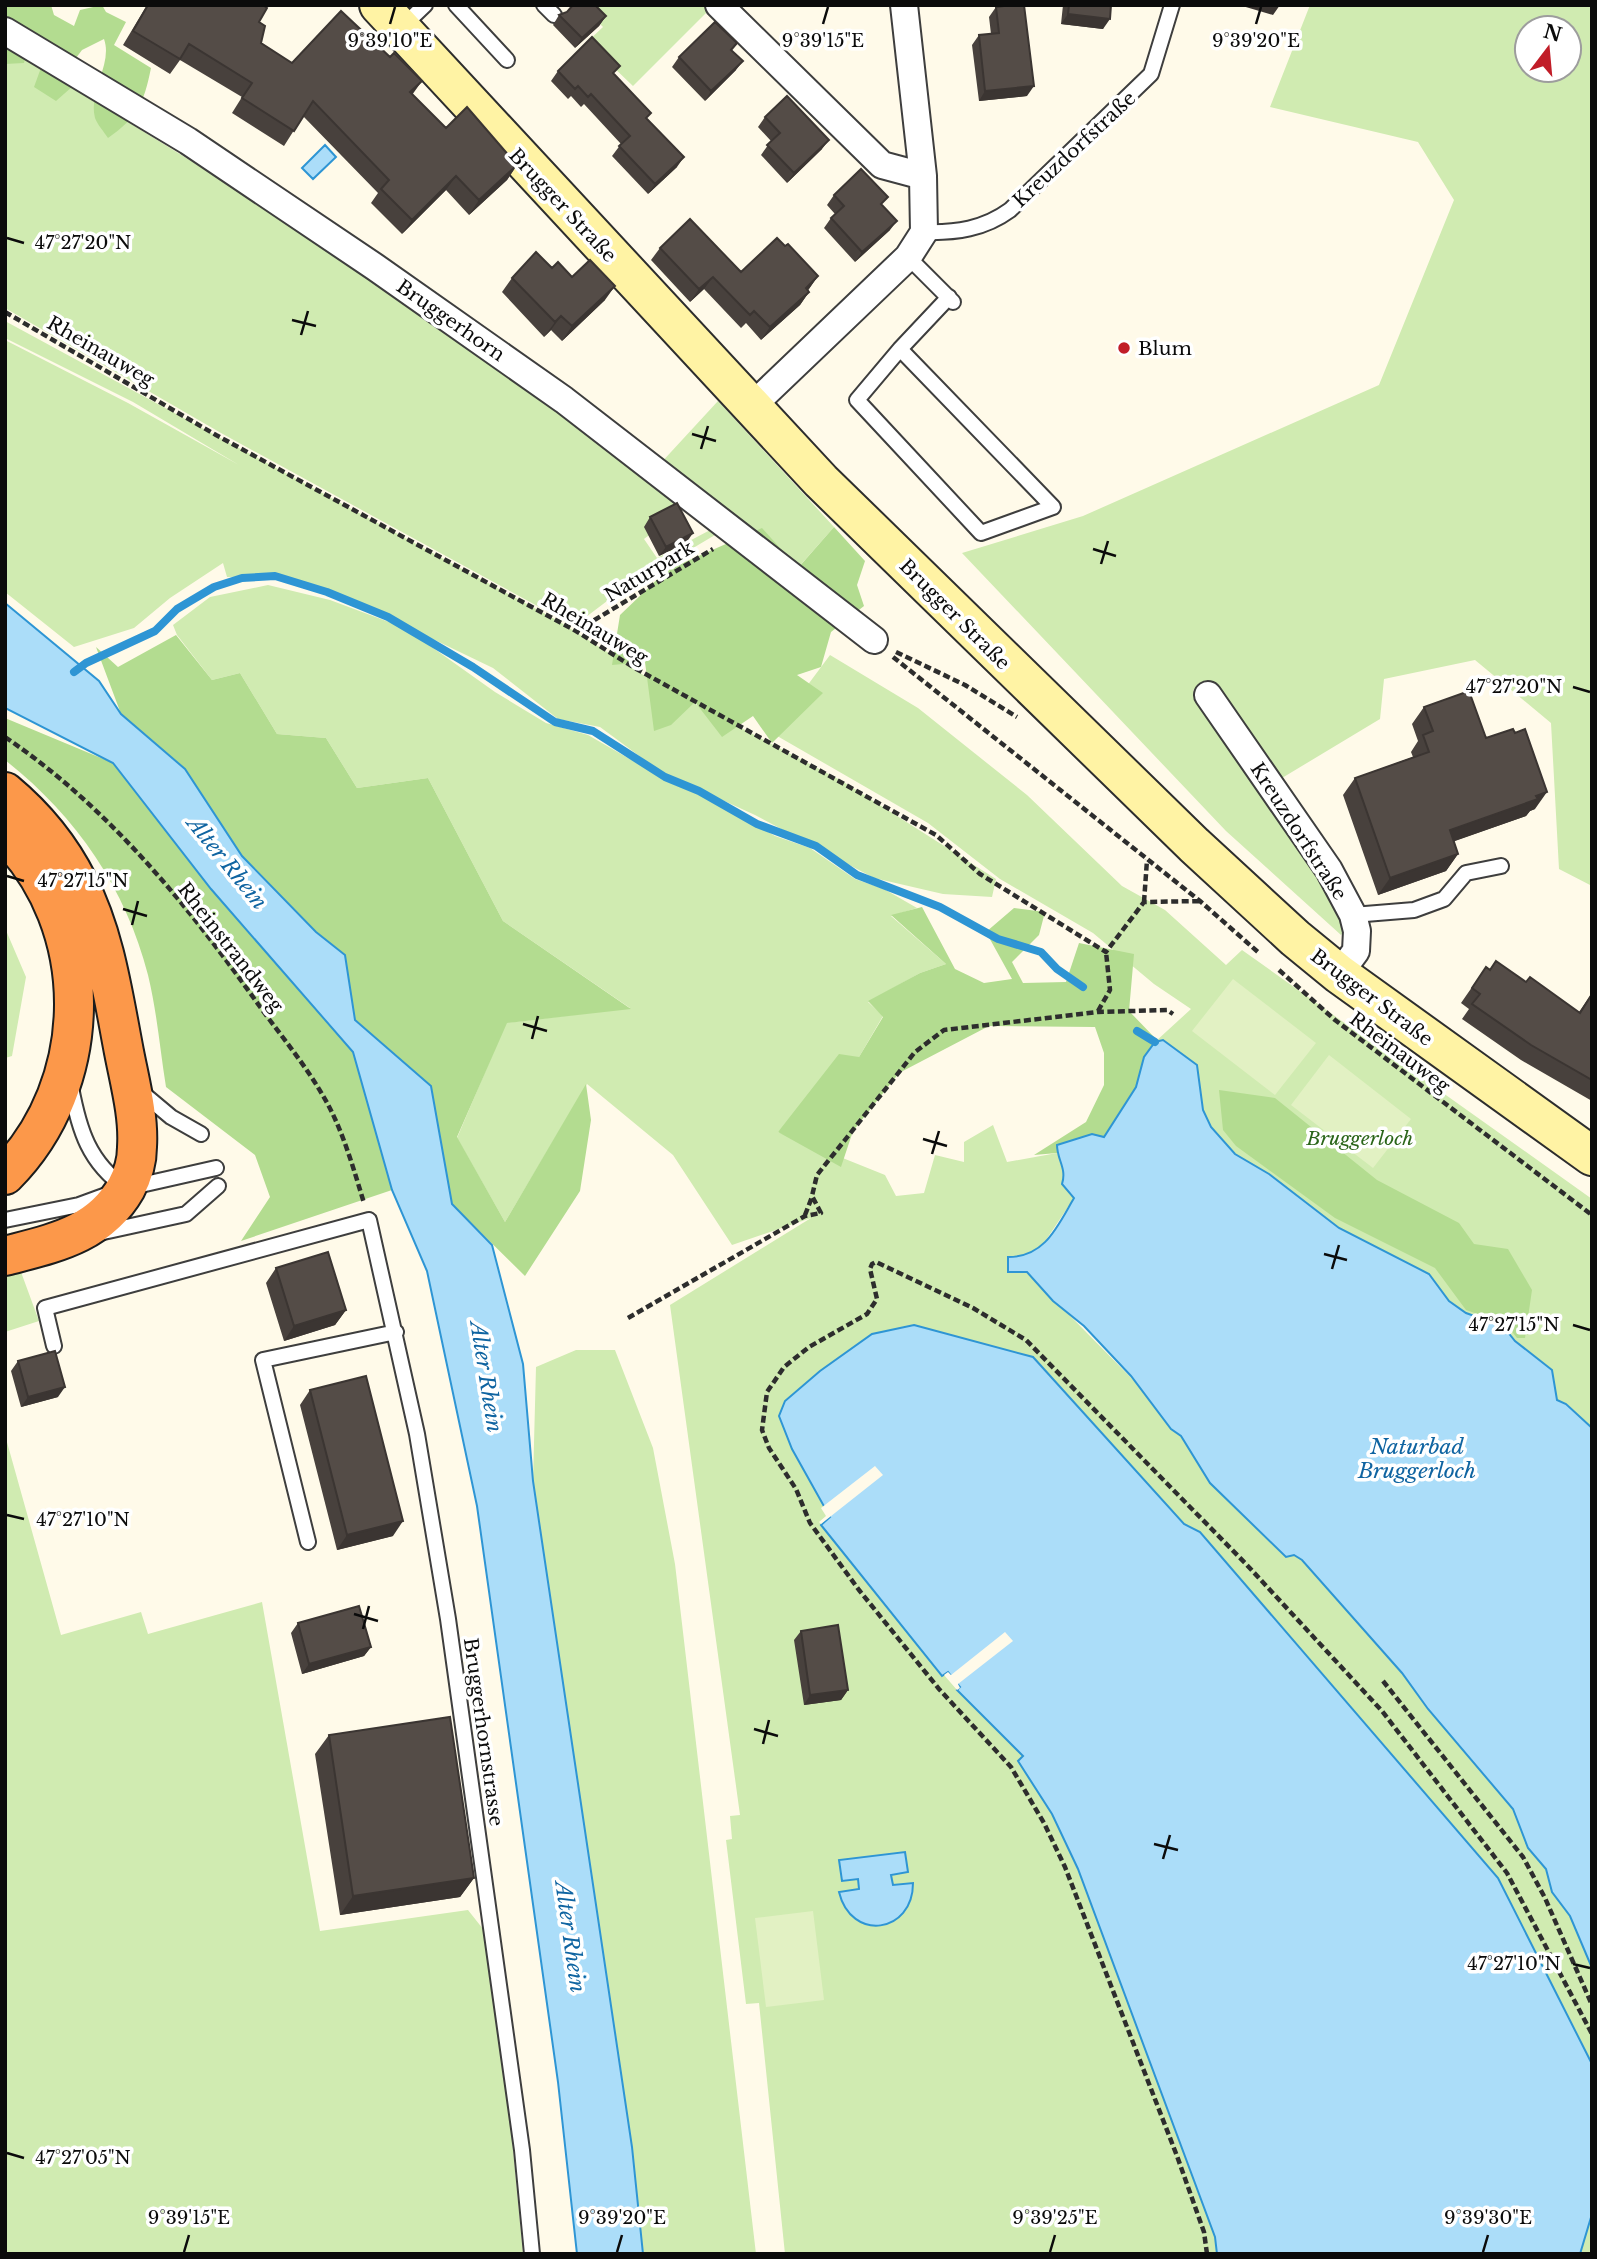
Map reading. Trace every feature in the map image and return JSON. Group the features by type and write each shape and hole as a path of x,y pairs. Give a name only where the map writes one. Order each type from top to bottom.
{"highway":[{"path":"5,792 58,848 88,902 102,946 130,1083 138,1146 126,1188 102,1219 80,1234 63,1241 5,1256"},
{"path":"5,834 42,881 68,943 73,973 74,1016 67,1065 59,1094 47,1121 26,1152 5,1175"}],"main road":[{"name":"Brugger Straße","path":"402,13 750,408 1059,716 1295,938 1339,974 1592,1156"}],"street":[{"path":"719,5 882,165 923,176"},
{"path":"750,408 908,257 924,232 923,176 904,5"},
{"name":"Bruggerhorn","path":"5,31 188,141 375,267 564,400 874,640"},
{"name":"Kreuzdorfstraße","path":"1208,695 1329,870 1353,915 1357,931 1356,951 1339,974"}],"lane":[{"path":"456,5 506,60"},
{"name":"Kreuzdorfstraße","path":"924,232 946,232 990,225 1010,210 1150,75 1172,5"},
{"path":"900,349 1053,507 981,533 857,400 900,349 951,300 908,257"},
{"path":"1353,915 1414,910 1444,899 1466,873 1501,866"},
{"path":"67,1065 75,1108 92,1157 108,1176 126,1188"},
{"path":"130,1083 171,1117 201,1134"},
{"path":"5,1220 79,1205 126,1188 216,1168"},
{"path":"63,1241 186,1214 218,1186"},
{"path":"54,1346 45,1308 369,1220"},
{"name":"Bruggerhornstrasse","path":"369,1220 417,1434 448,1619 520,2137 532,2254"},
{"path":"308,1542 262,1360 396,1332"}],"path":[{"name":"Rheinauweg","path":"5,312 216,435 576,631 633,667 936,835 980,874 1106,952"},
{"name":"Naturpark","path":"576,631 737,535"},
{"path":"874,640 965,685 1013,718 1059,716"},
{"path":"874,640 1200,901 1266,958"},
{"name":"Rheinstrandweg","path":"5,737 49,767 131,843 229,963 323,1095 349,1157 369,1220"},
{"path":"1098,1012 1110,990 1106,952 1144,901 1147,859"},
{"path":"1144,901 1200,901"},
{"name":"Rheinauweg","path":"1276,967 1335,1020 1592,1214"},
{"path":"805,1216 817,1175 915,1052 944,1030 1098,1012 1167,1010 1174,1014"},
{"path":"628,1318 805,1216 821,1213 812,1196"},
{"path":"1207,2254 1204,2232 1177,2156 1065,1867 1044,1823 1011,1767 939,1689 818,1534 762,1430 767,1392 784,1367 809,1347 867,1314 877,1299 870,1269 872,1264 876,1262 973,1308 1026,1340 1246,1564 1382,1711 1507,1873 1592,2034"},
{"path":"1383,1681 1523,1857 1545,1898 1592,2005"}],"green space":[{"path":"5,5 51,5 54,15 74,26 80,10 102,5 106,12 126,22 114,45 151,68 138,109 126,124 108,138 95,118 95,98 105,58 104,39 82,50 70,66 73,86 56,101 34,87 42,65 26,54 24,63 5,64"},
{"path":"581,5 706,5 710,9 633,86 587,42 603,27"},
{"path":"1310,5 1592,5 1592,886 1559,869 1551,723 1475,660 1384,679 1380,719 1282,778 1261,747 1206,684 1193,690 1301,843 1345,930 1341,935 1226,831 962,553 1083,516 1379,385 1454,200 1418,142 1270,107"},
{"path":"5,48 181,155 354,267 523,384 688,506 644,539 657,558 714,528 715,535 619,592 574,626 221,433 5,308"},
{"path":"5,321 560,622 659,685 842,781 996,879 992,897 943,894 874,878 755,815 661,772 600,727 558,719 493,668 358,603 283,576 227,577 223,563 170,598 134,628 74,647 5,592 5,340 128,403 239,465 133,402 5,338"},
{"path":"718,401 834,527 796,570 659,465"},
{"path":"834,527 865,561 857,585 864,606 831,632 821,667 797,675 823,693 772,743 753,716 722,737 695,702 671,725 654,731 645,662 612,665 620,615 667,570 762,528 798,568"},
{"path":"268,585 330,600 405,628 495,692 546,723 588,735 675,785 703,795 775,836 810,848 855,879 884,889 917,908 891,916 946,964 920,973 868,1002 883,1016 859,1057 778,1132 885,1175 896,1196 924,1193 935,1155 964,1162 964,1142 993,1125 1007,1162 1057,1153 1064,1165 1062,1184 1074,1198 1044,1243 1027,1257 1027,1272 1147,1394 1171,1429 1181,1436 1210,1483 1239,1511 1302,1560 1402,1673 1513,1809 1528,1848 1546,1869 1552,1892 1570,1916 1592,1968 1592,2254 785,2254 759,2003 746,2004 726,1840 732,1839 730,1816 740,1815 670,1305 811,1218 732,1245 673,1155 587,1084 505,1222 457,1138 506,1023 630,1008 503,921 428,778 357,788 326,738 277,734 240,673 212,680 177,635 173,625 210,597"},
{"path":"176,635 212,680 240,673 277,734 326,738 357,788 428,778 503,921 631,1009 507,1023 457,1137 505,1222 586,1084 591,1120 580,1191 525,1276 452,1204 431,1086 355,1020 345,955 316,932 242,856 184,768 121,714 96,647 118,667"},
{"name":"Bruggerloch","path":"830,655 918,708 1027,795 1122,886 1165,910 1226,965 1242,950 1592,1199 1592,1428 1567,1404 1557,1400 1552,1370 1514,1341 1510,1332 1487,1319 1466,1313 1449,1301 1429,1274 1339,1228 1269,1174 1235,1154 1211,1127 1203,1110 1197,1065 1163,1040 1155,1042 1191,1009 1154,984 1093,933 1000,879 928,823 772,733"},
{"path":"5,718 113,763 211,889 353,1052 392,1190 241,1241 270,1197 255,1155 166,1087 148,975 126,912 112,883 75,829 30,781 5,760"},
{"path":"922,907 955,969 984,983 1012,979 986,932 1014,908 1045,912 1039,935 1012,962 1023,983 1066,982 1079,943 1134,954 1129,1011 1156,1039 1144,1057 1136,1087 1104,1137 1058,1145 1057,1153 1034,1155 1086,1122 1104,1085 1104,1053 1095,1027 989,1026 899,1073 853,1131 841,1167 778,1132 839,1054 859,1057 883,1017 868,1001 920,973 946,964 891,915"},
{"path":"5,928 26,977 12,1056 5,1058"},
{"path":"1233,979 1316,1043 1275,1095 1192,1031"},
{"path":"1329,1055 1411,1119 1373,1168 1291,1105"},
{"path":"1219,1090 1275,1098 1377,1180 1459,1223 1474,1244 1508,1249 1532,1290 1525,1338 1517,1338 1506,1324 1466,1310 1435,1268 1335,1218 1236,1146 1223,1130"},
{"path":"21,1272 39,1321 5,1332 5,1275"},
{"path":"576,1350 615,1350 653,1448 675,1564 756,2254 643,2254 632,2147 533,1481 536,1367"},
{"path":"5,1435 61,1635 141,1612 148,1634 262,1602 320,1931 468,1910 483,1929 511,2129 523,2254 5,2254"},
{"path":"813,1911 824,2000 766,2007 755,1918"}],"water":[{"path":"325,145 336,157 313,179 302,168"},
{"name":"Alter Rhein","path":"5,603 99,681 121,714 185,769 242,856 316,932 345,955 355,1020 431,1086 452,1204 492,1245 523,1364 533,1481 632,2147 643,2254 577,2254 558,2082 477,1506 427,1271 392,1190 353,1052 211,889 113,763 5,708"},
{"name":"Naturbad Bruggerloch","path":"1163,1040 1197,1065 1203,1110 1211,1127 1235,1154 1269,1174 1339,1228 1429,1274 1449,1301 1466,1313 1503,1326 1515,1341 1552,1370 1557,1400 1566,1404 1592,1428 1592,1968 1570,1916 1552,1892 1546,1869 1528,1848 1513,1809 1428,1709 1402,1673 1302,1560 1294,1555 1286,1557 1210,1483 1181,1436 1171,1429 1131,1376 1084,1326 1053,1301 1027,1272 1008,1272 1008,1257 1021,1256 1041,1246 1074,1198 1062,1184 1063,1173 1057,1145 1092,1134 1104,1137 1136,1087 1144,1057 1155,1042"},
{"path":"914,1325 1033,1357 1184,1524 1200,1532 1498,1878 1592,2064 1592,2214 1580,2254 1217,2254 1215,2237 1078,1869 1052,1814 1018,1761 1023,1756 957,1690 960,1687 948,1672 942,1676 821,1525 830,1517 792,1449 779,1416 785,1401 820,1371 872,1334"},
{"path":"905,1852 908,1872 891,1875 893,1885 913,1883 910,1900 903,1913 893,1921 880,1925 868,1925 856,1919 846,1908 839,1892 859,1889 858,1879 842,1881 839,1860"}],"pier":[{"path":"875,1466 883,1475 821,1524 819,1522 826,1516 821,1508"},
{"path":"1005,1632 1013,1641 958,1684 960,1688 957,1690 944,1675 948,1672 951,1675"}],"building":[{"path":"148,5 263,5 267,8 259,22 265,26 261,43 292,63 341,11 390,57 394,53 422,81 410,92 446,128 467,107 517,165 479,200 456,176 412,220 381,189 389,180 313,101 294,131 242,98 252,83 189,44 180,59 133,31"},
{"path":"573,5 595,5 606,16 582,38 559,15 567,12"},
{"path":"1024,5 1034,86 985,91 979,35 999,33 996,7"},
{"path":"1069,5 1111,5 1110,19 1068,14"},
{"path":"715,22 737,43 731,50 743,61 711,91 679,57"},
{"path":"592,37 620,66 613,73 651,113 646,118 684,157 655,184 619,146 630,136 591,94 588,97 578,86 575,89 558,71"},
{"path":"787,96 829,140 794,173 767,145 780,133 765,117"},
{"path":"861,169 888,197 881,204 897,221 862,252 831,218 844,206 834,195"},
{"path":"690,219 741,272 777,238 785,246 788,244 818,276 806,288 809,292 770,327 754,311 750,315 713,277 699,289 660,248"},
{"path":"536,252 552,268 558,262 572,277 590,260 615,286 572,326 561,316 555,322 512,278"},
{"path":"677,503 693,533 666,547 650,517"},
{"path":"1469,691 1486,738 1513,729 1515,733 1525,729 1547,792 1536,796 1538,799 1450,830 1458,854 1390,878 1355,778 1429,752 1423,735 1433,731 1424,707"},
{"path":"1496,961 1526,982 1530,977 1580,1013 1592,994 1592,1080 1531,1045 1472,1004 1480,994 1472,988 1486,967 1490,970"},
{"path":"328,1252 346,1310 294,1326 276,1268"},
{"path":"55,1351 65,1387 28,1397 18,1361"},
{"path":"366,1376 403,1521 347,1535 310,1390"},
{"path":"359,1606 371,1647 309,1664 298,1623"},
{"path":"838,1625 848,1690 810,1695 801,1631"},
{"path":"450,1717 474,1878 353,1896 329,1735"}],"waterway":[{"path":"74,672 86,663 155,631 177,609 214,587 242,578 275,576 327,592 388,617 473,667 555,722 593,731 665,777 699,791 757,824 816,846 857,875 940,907 998,939 1041,952 1057,969 1083,987"},
{"path":"1137,1031 1155,1042"}],"place":[{"name":"Blum","path":"1124,348"}]}
